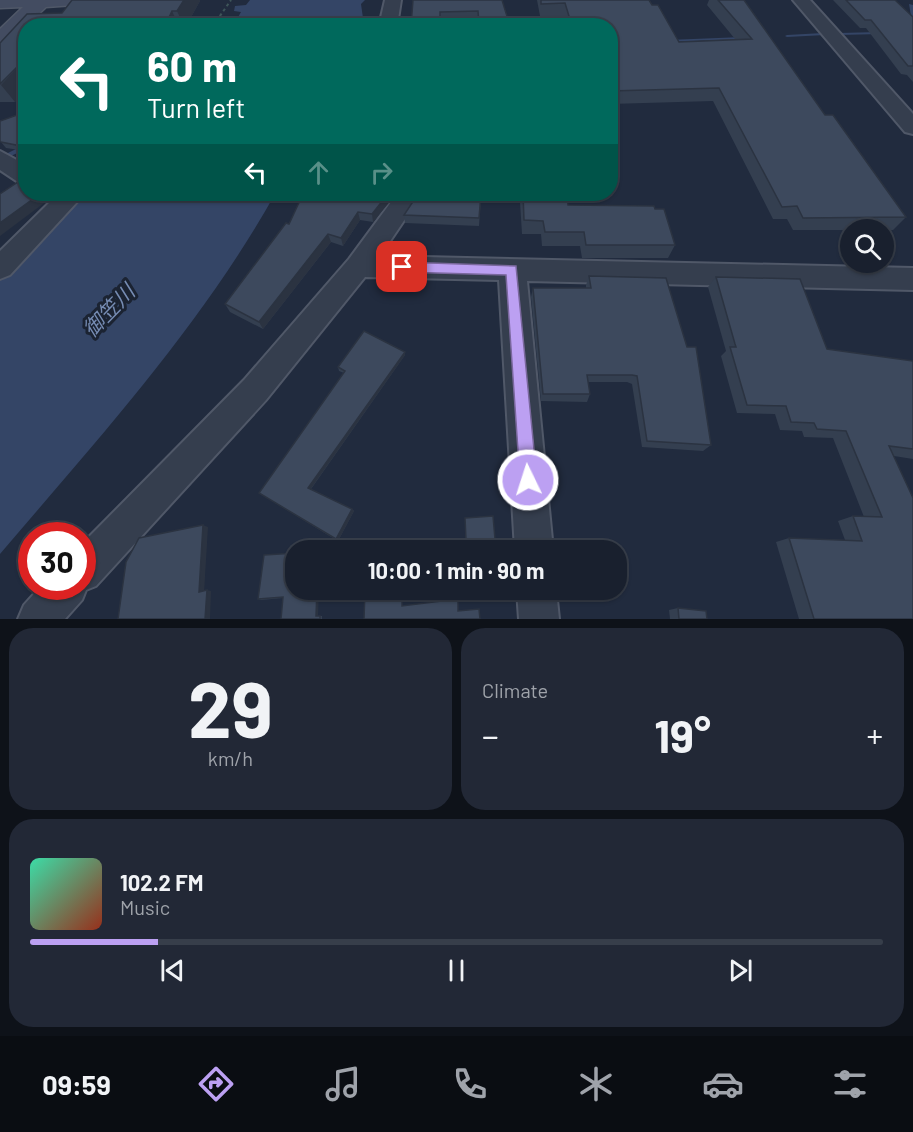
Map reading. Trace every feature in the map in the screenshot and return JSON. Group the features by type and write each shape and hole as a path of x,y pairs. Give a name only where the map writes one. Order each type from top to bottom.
{"main road":[{"path":"0,2 82,0"},
{"path":"23,18 41,1"},
{"path":"0,40 18,23"}],"street":[{"path":"390,18 393,0"},
{"path":"801,0 913,127"},
{"path":"0,159 18,171"},
{"path":"0,268 60,201"},
{"path":"96,557 255,390 358,266 405,201"},
{"path":"358,266 913,279"},
{"path":"512,270 533,540"},
{"path":"38,619 55,600"},
{"path":"538,600 540,619"}],"path":[{"path":"219,18 231,0"}],"water":[{"path":"250,0 365,0 361,4 363,18 238,18 241,12 234,11 235,6 246,5"},
{"name":"御笠川","path":"75,201 271,201 215,290 181,336 111,424 27,522 18,522 18,533 0,554 0,274"}],"building":[{"path":"72,0 184,0 177,11 172,11 169,18 23,18 27,14 62,13"},
{"path":"413,0 502,0 508,18 479,18 478,11 440,12 440,18 412,18"},
{"path":"541,0 649,0 652,5 658,5 679,42 752,39 718,0 744,0 825,115 833,115 906,217 803,218 797,206 782,207 719,88 618,91 618,18 570,18 565,3 541,4"},
{"path":"846,0 895,0 913,17 913,66 908,66 871,20 865,20"},
{"path":"18,24 18,66 0,84 0,43"},
{"path":"18,115 18,145 0,141 0,121"},
{"path":"18,182 18,201 30,201 0,223 0,194"},
{"path":"300,201 382,201 372,214 358,212 341,238 328,234 259,322 225,304 286,223 289,224"},
{"path":"413,201 480,201 479,218 404,215"},
{"path":"523,201 568,201 568,205 654,206 655,209 664,209 675,245 586,245 584,232 545,232 543,221 524,220"},
{"path":"589,276 666,278 687,347 696,347 711,445 647,441 637,376 587,375 590,394 543,394 533,288 591,288"},
{"path":"716,277 800,279 827,349 913,361 913,449 889,446 913,498 913,619 814,619 789,538 862,541 853,516 882,517 846,431 817,429 814,423 791,422 786,406 747,405 730,347 736,347"},
{"path":"364,331 405,352 308,488 352,509 336,539 259,493 345,371 338,367"},
{"path":"493,516 495,539 466,540 465,518"},
{"path":"203,525 199,592 207,590 205,619 118,619 126,562 139,538"},
{"path":"285,554 285,600 317,600 316,616 320,616 320,619 281,619 283,597 258,599 264,555"},
{"path":"365,600 402,600 402,606 458,600 458,611 479,609 480,619 364,619"},
{"path":"678,608 706,611 707,619 679,619"}],"waterway":[{"path":"911,5 913,16"},
{"path":"839,34 879,33"},
{"path":"787,36 823,34"},
{"path":"668,41 743,38"},
{"path":"0,159 18,150"}],"route":[{"path":"402,267 512,270 528,480"}]}
